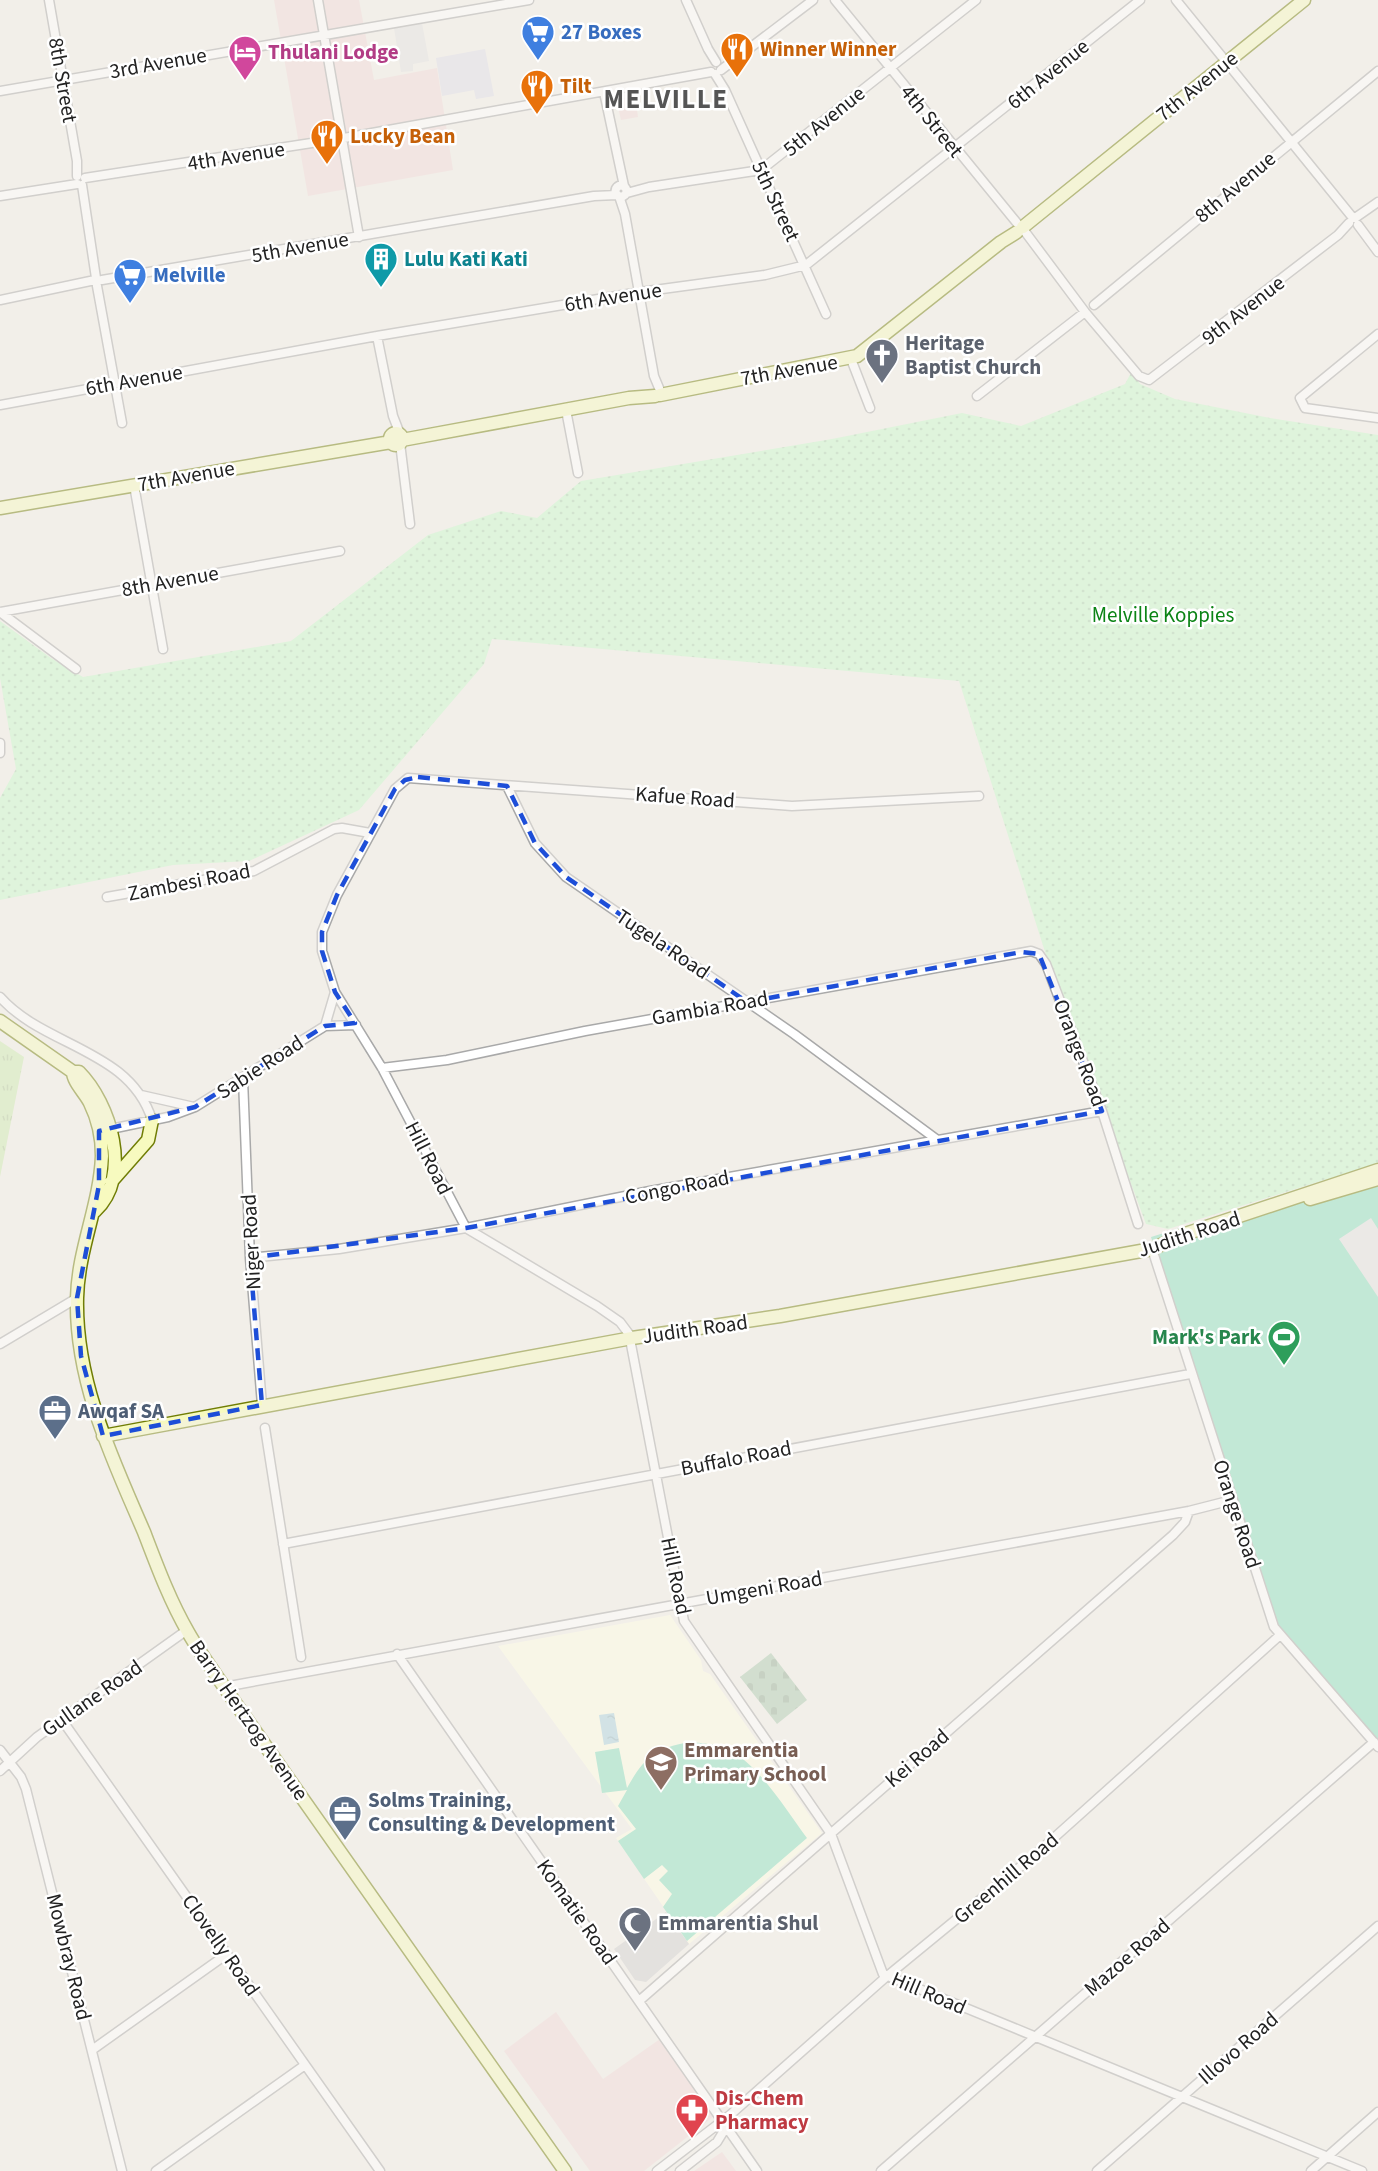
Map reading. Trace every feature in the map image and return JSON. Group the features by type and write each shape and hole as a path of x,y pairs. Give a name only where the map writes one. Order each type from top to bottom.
{"street":[{"name":"8th Street","path":"49,0 122,423"},
{"path":"318,0 344,138 359,237"},
{"name":"3rd Avenue","path":"0,91 529,0"},
{"name":"5th Street","path":"686,0 826,314"},
{"name":"4th Avenue","path":"0,196 81,180 344,138 693,75 735,60 813,0"},
{"name":"4th Street","path":"835,0 1085,312 1139,376 1146,380"},
{"name":"5th Avenue","path":"0,300 621,191 761,170 976,0"},
{"name":"6th Avenue","path":"0,405 377,336 640,292 765,275 806,265 1140,0"},
{"path":"1176,0 1378,252"},
{"name":"7th Avenue","path":"0,508 851,358 878,342 1304,0"},
{"name":"8th Avenue","path":"1094,305 1290,141 1378,71"},
{"path":"604,92 657,391"},
{"name":"9th Avenue","path":"1146,380 1157,377 1377,203"},
{"path":"977,396 1085,312"},
{"path":"1378,334 1302,393 1301,402 1305,408 1378,418"},
{"path":"377,336 401,458 410,524"},
{"path":"851,358 870,408"},
{"path":"566,410 578,473"},
{"path":"134,485 164,649"},
{"name":"8th Avenue","path":"0,612 340,551"},
{"path":"0,612 76,669"},
{"path":"0,742 0,753"},
{"name":"Kafue Road","path":"395,789 405,780 418,777 507,786 792,806 979,796"},
{"name":"Tugela Road","path":"507,786 535,843 566,877 747,1002 936,1139"},
{"name":"Hill Road","path":"395,789 337,895 322,932 322,951 335,992 382,1068 466,1228"},
{"name":"Zambesi Road","path":"107,897 254,870 337,828 370,833"},
{"name":"Gambia Road","path":"382,1068 447,1060 585,1031 1022,952 1031,951 1039,954"},
{"name":"Orange Road","path":"1039,954 1046,964 1102,1111 1138,1224"},
{"name":"Sabie Road","path":"325,1026 335,992"},
{"path":"0,997 26,1020 103,1060 141,1095 152,1120 148,1140 110,1182"},
{"name":"Barry Hertzog Avenue","path":"0,1021 74,1072 79,1072 95,1091 114,1155 110,1182 102,1204 95,1211"},
{"name":"Sabie Road","path":"105,1130 152,1120 195,1107 325,1026 356,1025"},
{"name":"Niger Road","path":"243,1079 250,1258 262,1405"},
{"name":"Sabie Road","path":"141,1095 195,1107"},
{"name":"Congo Road","path":"250,1258 339,1249 466,1228 650,1191 1102,1111"},
{"name":"Barry Hertzog Avenue","path":"105,1130 95,1211 80,1263 77,1299 81,1356 103,1436 187,1630 224,1687 565,2171"},
{"name":"Judith Road","path":"103,1436 632,1338 780,1316 1152,1249 1185,1234 1378,1170"},
{"name":"Judith Road","path":"1282,1203 1307,1200 1378,1179"},
{"path":"466,1228 597,1306 620,1322 632,1338"},
{"name":"Orange Road","path":"1152,1249 1190,1374 1279,1636 1376,1745"},
{"path":"0,1344 77,1299"},
{"name":"Hill Road","path":"632,1338 684,1621 831,1833 879,1967 886,1977 1362,2171"},
{"name":"Buffalo Road","path":"283,1544 825,1440 1190,1374"},
{"path":"265,1428 301,1657"},
{"name":"Umgeni Road","path":"224,1687 1189,1511 1232,1500"},
{"name":"Kei Road","path":"639,2001 1173,1535 1185,1522 1189,1511"},
{"name":"Gullane Road","path":"0,1771 30,1743 187,1630"},
{"name":"Greenhill Road","path":"724,2125 730,2115 886,1977 1082,1814 1279,1636"},
{"name":"Komatie Road","path":"397,1654 756,2171"},
{"name":"Clovelly Road","path":"62,1720 380,2171"},
{"name":"Mazoe Road","path":"881,2171 1376,1745"},
{"name":"Mowbray Road","path":"0,1750 21,1777 26,1789 122,2171"},
{"name":"Illovo Road","path":"1097,2171 1378,1926"},
{"path":"92,2050 227,1954"},
{"path":"156,2171 305,2065"},
{"path":"1311,2171 1378,2112"},
{"path":"663,2169 724,2125"},
{"path":"680,2171 717,2142 724,2125"}],"highlighted area":[{"path":"418,777 507,786 535,843 566,877 747,1002 1022,952 1039,954 1102,1111 466,1228 250,1258 262,1405 103,1436 81,1356 77,1298 99,1185 99,1131 195,1107 325,1026 355,1023 335,992 322,951 322,932 337,895 395,789 405,780"}],"shaded area":[{"path":"274,0 359,0 374,80 437,68 453,170 308,196"},
{"path":"422,23 429,61 413,64 413,71 401,72 394,28"},
{"path":"485,49 494,96 476,99 474,90 442,96 436,58"},
{"path":"635,96 638,117 621,120 616,99"},
{"path":"1371,1218 1378,1229 1378,1297 1339,1239"},
{"name":"Emmarentia Primary School","path":"670,1615 701,1660 703,1671 710,1674 822,1833 689,1944 616,1838 632,1829 498,1646"},
{"path":"666,1912 689,1944 646,1982 635,1980 614,1949"},
{"path":"556,2012 603,2079 660,2039 714,2116 644,2171 590,2171 504,2051"},
{"path":"722,2152 736,2171 694,2171"}],"green space":[{"name":"Melville Koppies","path":"1132,371 1140,384 1175,399 1270,418 1378,435 1378,1163 1168,1229 1146,1224 1046,955 959,681 492,639 484,664 359,810 249,861 173,865 0,900 0,798 16,769 0,678 0,621 51,658 83,677 291,641 428,535 501,511 537,518 581,481 832,439 962,413 1021,426 1125,384"},
{"path":"0,1041 24,1057 0,1177"},
{"name":"Mark's Park","path":"1378,1166 1378,1744 1278,1626 1230,1495 1151,1237"},
{"path":"771,1653 807,1700 777,1724 740,1677"},
{"path":"689,1742 726,1748 738,1755 771,1788 807,1838 687,1941 663,1907 672,1894 659,1880 668,1871 662,1865 644,1879 618,1841 636,1829 618,1806 627,1790 602,1793 595,1752 619,1748 627,1788 651,1756 667,1748"}],"water":[{"path":"614,1713 619,1742 604,1745 599,1715"}],"place":[{"name":"27 Boxes","path":"538,61"},
{"name":"Winner Winner","path":"737,78"},
{"name":"Thulani Lodge","path":"245,81"},
{"name":"Tilt","path":"537,115"},
{"name":"Lucky Bean","path":"327,165"},
{"name":"Lulu Kati Kati","path":"381,288"},
{"name":"Melville","path":"130,304"},
{"name":"Heritage Baptist Church","path":"882,384"},
{"name":"Mark's Park","path":"1284,1366"},
{"name":"Awqaf SA","path":"55,1440"},
{"name":"Emmarentia Primary School","path":"661,1791"},
{"name":"Solms Training, Consulting & Development","path":"345,1841"},
{"name":"Emmarentia Shul","path":"635,1952"},
{"name":"Dis-Chem Pharmacy","path":"692,2139"}],"district":[{"name":"MELVILLE","path":"666,99"}]}
